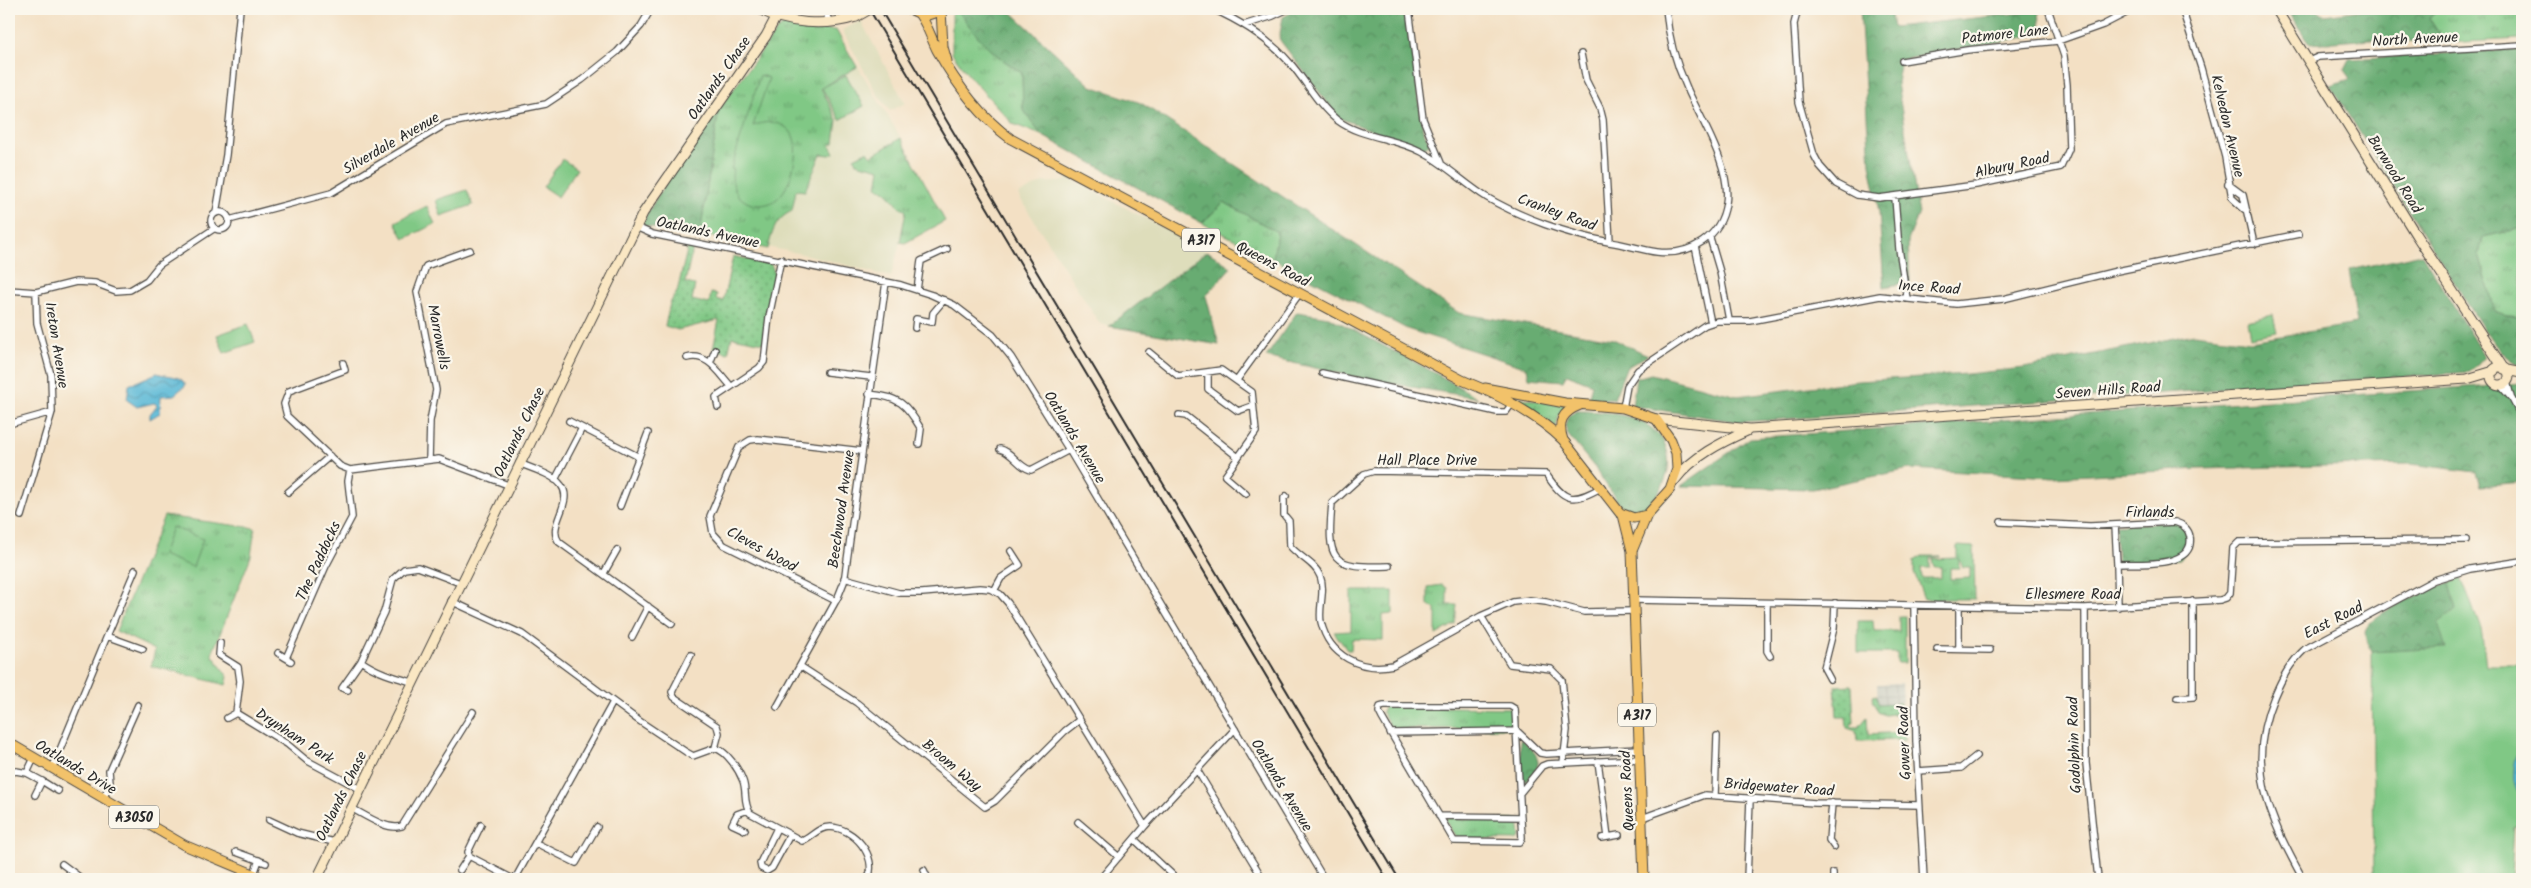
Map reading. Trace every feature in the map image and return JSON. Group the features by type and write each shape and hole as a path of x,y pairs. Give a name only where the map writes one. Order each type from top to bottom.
{"main road":[{"path":"909,9 920,15 930,15 939,9"},
{"name":"Queens Road","path":"939,9 943,47 948,66"},
{"name":"Queens Road","path":"920,15 929,30 936,49 948,66 990,122 1011,138 1511,405 1550,428 1563,440"},
{"name":"Queens Road","path":"1476,386 1581,404"},
{"path":"1511,405 1511,400 1516,393"},
{"path":"1563,440 1560,427 1562,416 1570,409 1581,404"},
{"name":"A317","path":"1581,404 1623,408 1656,419"},
{"path":"1656,419 1671,440 1676,453 1677,469 1675,480"},
{"name":"A317","path":"1563,440 1623,515 1632,551"},
{"name":"A317","path":"1632,551 1647,516 1675,480"},
{"path":"1623,515 1634,518 1647,516"},
{"name":"Queens Road","path":"1632,551 1632,600 1644,879"},
{"name":"Oatlands Drive","path":"9,743 184,846 253,877 265,879"}],"street":[{"path":"214,228 211,220 216,213 226,155 240,9"},
{"name":"Silverdale Avenue","path":"229,220 331,193 446,124 546,104 582,80 617,52 641,26 651,9"},
{"path":"759,9 770,14 776,12 796,21 829,22 856,17 870,9"},
{"path":"825,9 829,22"},
{"name":"Cranley Road","path":"1213,9 1244,25 1260,36 1291,64 1338,121 1423,152 1486,196 1514,211 1579,235 1658,252 1695,246 1710,238"},
{"path":"1244,25 1288,9"},
{"path":"1409,9 1423,119 1426,131 1442,165"},
{"path":"1666,9 1671,38 1682,74 1727,183 1724,214 1710,238 1720,272 1729,320"},
{"path":"1798,9 1794,24 1796,78 1799,102 1814,155 1820,166 1836,184 1857,196 1866,198 1895,197 1899,249 1907,299"},
{"name":"Albury Road","path":"1895,197 1983,184 2061,167 2070,149 2066,69 2048,9"},
{"name":"Patmore Lane","path":"1902,61 1967,50 2058,41 2102,25 2134,9"},
{"name":"Kelvedon Avenue","path":"2182,9 2196,48 2225,157 2228,184 2232,198 2244,209 2254,244"},
{"name":"Burwood Road","path":"2276,9 2411,226 2493,352 2501,376"},
{"name":"Oatlands Chase","path":"317,879 451,601 636,227 660,185 766,36 776,12"},
{"name":"North Avenue","path":"2309,61 2318,57 2522,45"},
{"path":"1581,54 1586,80 1600,108 1603,120 1610,242"},
{"path":"2228,184 2243,195 2244,209"},
{"path":"214,228 220,230 226,228 229,220 225,213 216,213"},
{"name":"Oatlands Avenue","path":"636,227 652,234 781,259 917,290 944,300 987,331 1003,347 1069,450 1324,879"},
{"path":"9,290 36,292 76,282 95,283 116,291 130,290 148,280 159,265 214,228"},
{"name":"Ince Road","path":"1623,408 1628,386 1638,370 1711,323 1729,320 1750,321 1880,296 1956,304 2003,299 2117,271 2299,234"},
{"path":"1695,246 1711,323"},
{"path":"917,290 921,261 947,249"},
{"name":"Marrowells","path":"429,460 430,421 436,390 417,292 426,266 470,250"},
{"path":"718,407 716,396 759,368 764,362 769,317 781,259"},
{"name":"Beechwood Avenue","path":"886,282 871,377 844,578 899,592 922,593 980,588 994,591"},
{"name":"Ireton Avenue","path":"20,516 52,412 50,376 38,323 36,292"},
{"path":"1237,380 1300,294"},
{"path":"915,328 916,319 932,322 933,313 944,300"},
{"path":"710,363 716,350"},
{"path":"1149,352 1178,376 1221,370 1252,392 1252,406 1255,412 1257,429 1225,476 1246,494"},
{"path":"687,358 694,356 710,363 731,386"},
{"path":"343,363 346,370 289,391 284,404 287,416 340,466 350,470 439,459 508,485"},
{"path":"827,372 871,377"},
{"path":"1208,372 1208,389 1238,411 1252,406"},
{"path":"1322,373 1497,412 1506,412 1511,405"},
{"path":"2522,375 2501,376 2522,418"},
{"name":"Seven Hills Road","path":"1656,419 1750,430 2501,376"},
{"path":"869,394 899,400 907,406 921,429 919,444"},
{"path":"9,424 52,412"},
{"path":"1179,414 1186,416 1238,457"},
{"path":"569,421 639,457"},
{"path":"555,480 582,428"},
{"name":"Seven Hills Road","path":"1675,480 1681,472 1720,443 1750,430"},
{"path":"620,506 648,433"},
{"name":"Cleves Wood","path":"836,601 724,545 713,533 710,516 739,447 750,440 758,439 862,451"},
{"path":"1000,449 1008,452 1023,467 1031,470 1069,450"},
{"path":"288,492 330,456"},
{"path":"519,463 555,480 564,490 565,498 555,532 556,538 672,624"},
{"name":"The Paddocks","path":"278,653 288,660 326,566 352,518 348,480 350,470"},
{"name":"Hall Place Drive","path":"1389,566 1347,565 1339,560 1329,539 1332,503 1364,474 1374,471 1546,474 1556,490 1565,497 1575,499 1584,498 1602,487"},
{"path":"1286,496 1284,498 1284,514 1289,520 1290,546 1320,574 1321,622 1329,639 1342,657 1349,661 1376,668 1392,665 1481,616 1513,602 1530,600 1546,602 1584,612 1633,612"},
{"name":"Firlands","path":"2000,522 2115,524 2175,522 2186,528 2190,538 2188,552 2180,559 2116,564"},
{"path":"2115,524 2118,607"},
{"name":"Ellesmere Road","path":"1632,600 2085,608 2193,600 2220,600 2228,596 2233,548 2239,542 2466,540"},
{"path":"604,573 617,550"},
{"path":"1011,551 1020,565 1001,578 994,591 1008,603 1078,721 1145,826"},
{"name":"East Road","path":"2303,879 2270,812 2260,766 2263,728 2269,710 2291,662 2304,648 2434,580 2470,569 2522,561"},
{"path":"334,687 345,689 361,661 384,612 394,579 404,569 418,567 460,583"},
{"path":"52,769 135,570"},
{"path":"777,707 836,601 844,578"},
{"path":"2177,698 2192,697 2193,600"},
{"path":"451,601 522,634 613,702 693,756 715,748 723,751 743,779 748,810 777,828 802,841 822,828 829,827 844,831 865,848 870,856 872,871 868,879"},
{"path":"1766,603 1767,651 1770,656"},
{"path":"1830,679 1824,668 1834,628 1836,603"},
{"name":"Gower Road","path":"1914,605 1914,674 1924,879"},
{"path":"1958,649 1959,605"},
{"path":"632,637 648,606"},
{"name":"Godolphin Road","path":"2085,608 2086,763 2098,879"},
{"path":"1481,616 1510,664 1551,669 1562,680 1567,730 1563,763"},
{"path":"107,636 143,649"},
{"path":"211,659 219,655 220,643"},
{"path":"1937,649 1990,650"},
{"name":"Drynham Park","path":"219,655 238,668 240,681 236,713 287,744 306,760 360,789"},
{"path":"691,655 672,692 674,698 717,726 719,733 715,748"},
{"path":"361,661 370,668 394,678 412,682"},
{"name":"Broom Way","path":"800,666 857,703 985,807 995,801 1065,731 1078,721"},
{"path":"469,856 514,879 536,843 613,702"},
{"path":"103,799 110,784 109,770 138,705"},
{"path":"1510,706 1515,709 1517,715 1522,838 1516,843 1457,842 1451,838 1390,733 1379,712 1380,707 1510,706"},
{"path":"351,808 388,826 396,828 402,826 473,712"},
{"path":"227,718 236,713"},
{"path":"1100,879 1145,826 1235,729"},
{"path":"1390,733 1517,732 1540,753 1638,749"},
{"path":"1715,795 1717,736"},
{"path":"1918,771 1962,768 1976,756"},
{"path":"27,773 34,758"},
{"path":"1520,792 1542,766 1639,759"},
{"path":"1598,761 1605,837 1619,835"},
{"path":"1197,770 1263,879"},
{"path":"9,773 16,771 27,773 58,791"},
{"path":"35,795 42,781"},
{"name":"Bridgewater Road","path":"1642,818 1693,798 1715,795 1750,799 1919,805"},
{"path":"1747,879 1750,799"},
{"path":"1832,803 1829,840 1834,847"},
{"path":"745,830 732,824 737,814 748,810"},
{"path":"273,813 267,819 297,834 334,842"},
{"path":"1439,816 1522,817"},
{"path":"1078,822 1119,856"},
{"path":"460,870 469,856 468,852 481,825"},
{"path":"536,843 576,863 597,827"},
{"path":"777,828 760,863 761,868 767,871 772,868 790,835"},
{"path":"1134,839 1177,879"},
{"path":"236,852 266,862"},
{"path":"253,877 259,860"},
{"path":"62,864 82,879"},
{"path":"924,870 928,879"}],"shaded area":[{"path":"861,21 905,103 890,111 877,94 842,30"},
{"path":"784,25 809,29 836,30 901,138 945,221 905,243 900,242 891,277 808,255 700,234 778,29"},
{"path":"1069,178 1207,251 1109,326 1100,324 1018,195 1043,182 1062,182"},
{"path":"1902,683 1903,702 1878,704 1877,684"}],"green space":[{"path":"952,9 957,9 978,37 994,52 1022,73 1023,109 1041,135 1013,124 969,76 952,53"},
{"path":"957,9 1008,9 1091,86 1141,103 1459,313 1613,339 1648,355 1626,368 1614,399 1588,400 1592,384 1567,374 1563,381 1529,378 1527,368 1407,329 1273,259 1277,232 1224,202 1202,223 1041,135 1023,109 1022,73 986,45"},
{"path":"1298,9 1407,9 1423,130 1430,144 1420,149 1339,118 1279,39 1283,17"},
{"path":"1860,9 1890,9 1893,27 2039,11 2041,34 1901,60 1897,83 1919,213 1908,241 1910,282 1884,287 1879,212 1870,164"},
{"path":"2286,9 2315,9 2324,15 2368,9 2440,9 2429,18 2445,43 2371,39 2310,44"},
{"path":"2440,9 2522,9 2522,39 2445,43 2429,18"},
{"path":"784,25 809,29 836,30 857,67 821,88 837,120 834,143 830,145 834,153 830,155 821,154 805,191 796,190 792,211 778,222 768,249 700,234 719,109 778,29"},
{"path":"2522,49 2522,228 2483,237 2479,254 2495,311 2507,316 2522,317 2522,365 2510,360 2483,328 2330,85 2350,79 2344,69 2349,59"},
{"path":"760,75 769,78 753,126 772,122 781,124 793,136 795,154 792,174 784,191 772,202 758,205 747,202 738,195 733,183 733,169 731,169"},
{"path":"846,75 864,106 840,120 822,88"},
{"path":"719,109 700,234 645,226 642,222 675,167"},
{"path":"901,138 945,221 905,243 900,242 906,211 886,191 877,187 880,169 856,163 854,158 868,151 871,156"},
{"path":"562,159 577,169 558,197 543,187"},
{"path":"467,190 473,205 441,216 436,200"},
{"path":"1224,202 1277,232 1273,259 1202,223"},
{"path":"427,206 435,224 404,239 395,222"},
{"path":"2522,228 2522,317 2507,316 2495,311 2479,254 2483,237"},
{"path":"688,246 693,248 685,283 695,285 692,300 709,304 711,293 717,294 716,299 723,301 733,256 771,264 775,274 766,314 764,343 732,337 728,353 713,349 719,320 678,330 665,326 670,303 677,292"},
{"path":"1207,251 1231,267 1206,296 1219,345 1109,326"},
{"path":"2422,254 2484,357 2470,372 1740,422 1632,406 1636,378 1651,374 1737,396 1858,381 1967,374 2024,368 2194,334 2250,341 2357,324 2349,270"},
{"path":"1297,312 1329,317 1439,375 1478,398 1364,379 1266,357"},
{"path":"2273,315 2277,332 2250,337 2247,321"},
{"path":"248,324 255,342 224,353 217,335"},
{"path":"2522,383 2522,482 2480,486 2476,472 2410,464 2199,469 2054,477 1910,469 1813,489 1681,486 1750,438"},
{"path":"1514,397 1567,405 1559,415 1556,427 1516,404"},
{"path":"1577,411 1592,411 1624,416 1652,428 1662,438 1667,452 1667,475 1657,496 1647,510 1636,508 1625,513 1595,468 1568,435 1565,426 1568,416"},
{"path":"164,516 255,528 251,556 212,654 228,677 226,685 151,666 155,650 116,631"},
{"path":"2175,522 2186,529 2190,546 2180,559 2117,564 2115,525"},
{"path":"172,527 203,539 193,567 162,555"},
{"path":"1957,546 1974,547 1975,599 1924,599 1914,573 1914,561 1922,556 1941,556 1930,558 1930,568 1921,568 1922,578 1941,578 1941,567 1934,567 1932,559 1957,558","holes":["1959,558 1963,567 1970,567 1970,578 1950,579 1950,568 1959,568"]},
{"path":"2461,578 2481,628 2486,665 2522,665 2522,827 2514,826 2511,879 2374,879 2372,652 2446,648 2438,623 2456,610 2449,582"},
{"path":"2449,582 2456,610 2446,648 2372,652 2367,643 2365,633 2367,627 2373,621 2392,607"},
{"path":"1442,585 1447,588 1447,605 1457,605 1455,624 1436,635 1436,609 1428,605 1428,587"},
{"path":"1351,591 1393,591 1393,614 1383,615 1383,640 1352,639 1351,650 1347,650 1334,632 1351,631"},
{"path":"1899,616 1905,616 1905,663 1897,663 1897,653 1858,653 1858,621 1873,621 1874,631 1899,631"},
{"path":"1852,685 1854,723 1851,724 1852,727 1859,727 1867,717 1868,734 1904,732 1905,740 1857,741 1856,731 1847,728 1846,717 1837,717 1835,686"},
{"path":"1877,695 1878,704 1900,703 1901,713 1885,715 1878,712 1872,700 1873,696"},
{"path":"1385,706 1511,708 1514,712 1514,728 1392,729 1382,712"},
{"path":"1520,740 1523,740 1529,746 1538,760 1536,770 1525,781 1521,779"},
{"path":"1447,818 1518,820 1520,837 1516,840 1457,839 1445,820"}],"water":[{"path":"157,373 177,377 186,385 174,395 161,396 160,413 150,419 150,414 157,405 154,403 137,407 127,400 129,385"},
{"path":"2522,738 2522,796 2517,790 2515,783 2514,768"}],"railway":[{"path":"869,9 1387,879"},
{"path":"880,9 1399,879"}]}
